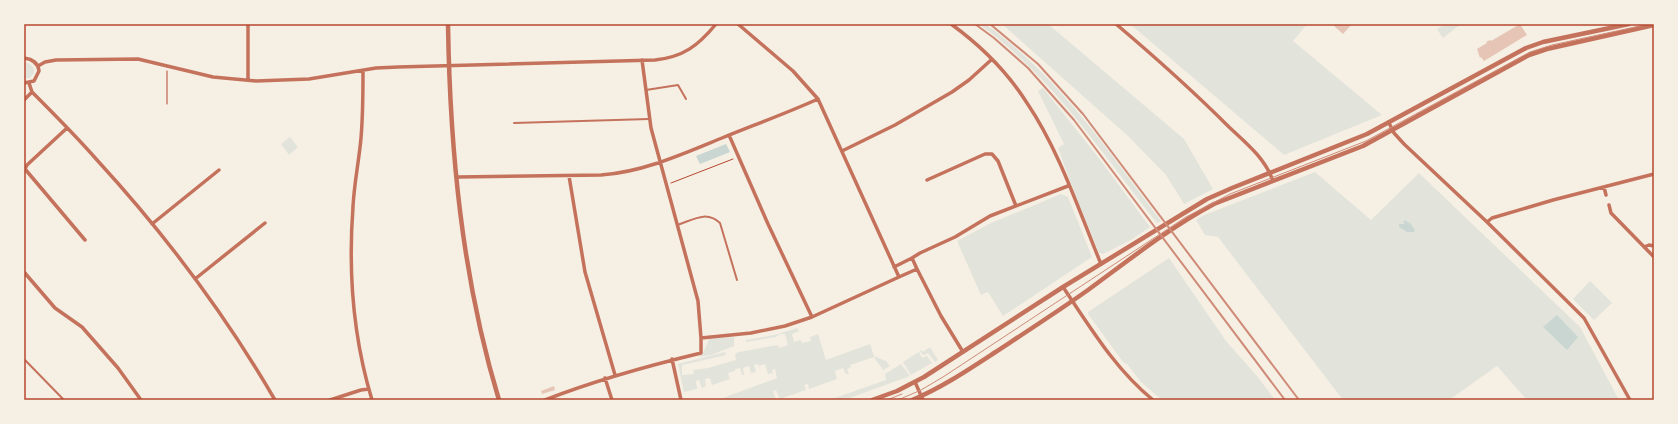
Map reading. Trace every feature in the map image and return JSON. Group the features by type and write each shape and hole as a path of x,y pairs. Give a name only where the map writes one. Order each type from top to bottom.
{"street":[{"path":"248,24 248,80"},
{"path":"448,24 449,66 457,178 463,230 476,313 499,400"},
{"path":"38,66 45,62 56,60 138,59 213,77 285,81 398,67 642,60 668,58 690,50 700,42 716,24"},
{"path":"738,24 788,66 810,88 818,99 899,277"},
{"path":"951,24 991,60 1018,90 1032,111 1047,137 1101,264"},
{"path":"1116,24 1202,100 1259,157 1270,173 1273,181"},
{"path":"872,400 914,382 1194,206 1225,190 1362,137 1526,48 1542,42 1629,24"},
{"path":"912,400 922,398 970,369 1072,301 1141,251 1198,213 1228,198 1351,151 1529,55 1547,49 1654,25"},
{"path":"24,58 33,60 38,66 39,71 37,78 30,83 24,83"},
{"path":"545,400 605,378 672,359 701,353 698,297 649,119 642,60"},
{"path":"842,151 895,125 952,92 969,80 991,60"},
{"path":"363,71 362,133 353,207 351,278 357,337 372,400"},
{"path":"30,83 32,92 103,166 152,224 195,279 236,337 275,400"},
{"path":"24,100 32,92"},
{"path":"457,178 615,174 660,162 818,99"},
{"path":"1388,123 1410,151 1487,222 1587,322 1630,400"},
{"path":"67,128 27,165 25,169 85,240"},
{"path":"729,135 771,231 812,317"},
{"path":"927,180 985,154 992,154 998,160 1016,206"},
{"path":"152,224 220,170"},
{"path":"1487,222 1498,216 1654,174"},
{"path":"569,176 585,272 615,375"},
{"path":"894,267 955,237 990,216 1068,186"},
{"path":"1604,187 1606,195"},
{"path":"1609,205 1611,213 1654,257"},
{"path":"195,279 265,223"},
{"path":"1644,247 1649,245 1654,246"},
{"path":"912,258 941,316 963,352"},
{"path":"701,338 763,331 812,317 917,269"},
{"path":"24,272 54,308 82,327 118,368 141,400"},
{"path":"1063,287 1119,366 1131,381 1153,400"},
{"path":"672,359 681,400"},
{"path":"605,378 612,400"},
{"path":"914,382 922,398"},
{"path":"330,400 369,389"}],"lane":[{"path":"646,90 678,85 686,99"},
{"path":"514,123 649,119"},
{"path":"677,224 704,216 710,216 716,219 720,224 737,280"},
{"path":"24,359 64,400"}],"path":[{"path":"166,104 167,70"},
{"path":"670,183 735,158"}],"shaded area":[{"path":"979,24 990,27 1028,59 1049,80 1107,148 1161,221 1157,223 1075,117 1030,67"},
{"path":"1002,24 1048,24 1184,139 1213,189 1184,204 1166,175 1128,136"},
{"path":"1130,24 1307,24 1293,41 1382,115 1284,155"},
{"path":"1445,24 1461,24 1443,38 1437,29"},
{"path":"24,62 30,64 34,69 34,73 30,78 24,78"},
{"path":"1043,88 1098,157 1150,227 1131,240 1103,254 1099,253 1058,148 1064,144 1038,91"},
{"path":"290,137 298,147 289,155 281,144"},
{"path":"726,144 730,152 700,164 696,156"},
{"path":"1315,172 1371,220 1419,173 1580,327 1619,400 1527,400 1497,366 1449,400 1343,400 1218,237 1205,235 1196,220 1202,216"},
{"path":"1061,194 1068,197 1092,257 1003,316 988,292 981,295 957,241 991,223"},
{"path":"1404,220 1410,223 1415,230 1414,232 1407,232 1399,227 1399,224 1404,224"},
{"path":"1169,258 1226,341 1257,376 1275,400 1162,400 1141,382 1127,364 1123,362 1088,312"},
{"path":"1590,281 1612,303 1594,320 1573,299"},
{"path":"1557,315 1578,337 1567,350 1543,327"},
{"path":"797,328 799,331 792,334 794,342 801,340 802,343 811,341 810,337 818,334 826,360 870,344 874,356 886,361 890,366 883,370 874,357 850,365 851,367 847,369 849,374 846,374 843,368 835,371 837,379 809,389 808,384 804,385 806,390 780,399 776,390 773,391 776,400 724,400 723,398 777,378 775,369 772,370 773,373 768,374 765,364 759,366 761,371 758,364 754,365 756,372 751,373 749,366 743,368 744,375 742,375 740,368 735,369 735,371 728,373 730,379 712,385 710,378 705,379 706,386 702,388 699,380 696,381 697,389 684,392 678,364 725,352 726,355 682,365 682,375 694,374 693,370 708,368 736,360 735,354 739,352 778,345 779,348 788,345 785,334 746,342 746,340 775,335"},
{"path":"734,337 734,346 711,355 698,357 703,353 709,339"},
{"path":"930,347 938,360 935,362 928,353 923,355 920,351 922,350 923,352"},
{"path":"919,352 922,358 927,356 932,363 911,375 903,362"},
{"path":"901,364 910,376 844,400 829,400 886,380 885,374"}],"building":[{"path":"1336,24 1352,24 1343,34 1334,26"},
{"path":"1520,24 1527,35 1484,61 1481,57 1480,58 1477,49 1487,43 1486,42 1491,41"},
{"path":"554,386 555,390 542,394 541,391"}],"tram line":[{"path":"898,400 921,390 943,377 1186,217 1230,194 1366,141 1530,52 1552,45 1649,24"},
{"path":"887,400 902,394"}],"railway":[{"path":"975,24 994,38 1028,68 1074,120 1285,400"},
{"path":"990,24 1038,64 1083,114 1299,400"}]}
